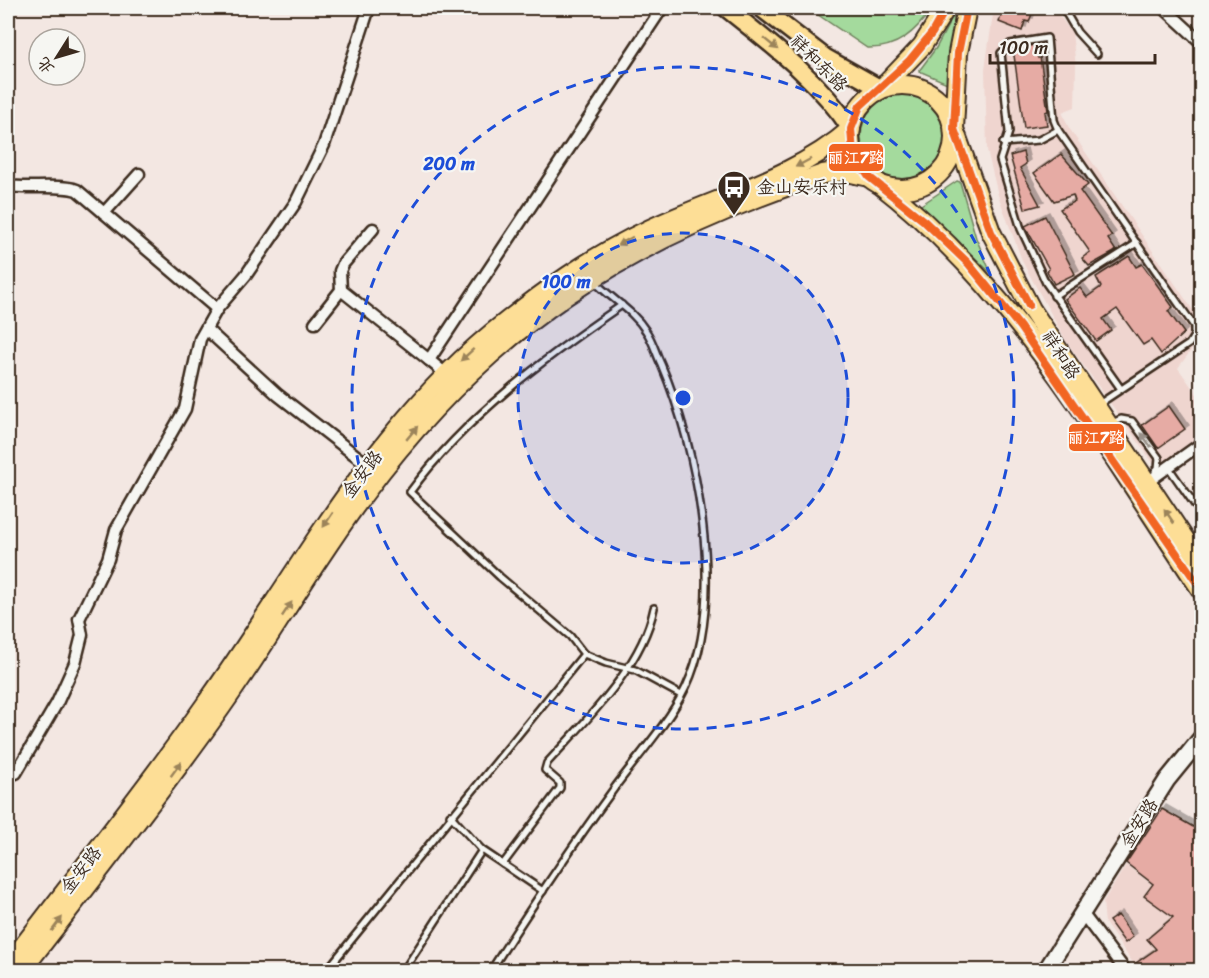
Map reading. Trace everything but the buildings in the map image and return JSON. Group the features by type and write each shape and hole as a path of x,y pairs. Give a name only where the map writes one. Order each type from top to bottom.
{"highway":[{"path":"946,8 922,46 881,89 860,106 851,129 853,153 873,179 905,189 932,179 950,157 954,129 958,53 967,8"},
{"path":"881,89 909,85 927,90 942,103 954,129"},
{"name":"金安路","path":"8,966 210,698 327,522 368,465 404,420 447,375 527,305 598,256 651,228 795,167 829,147 851,129"},
{"name":"祥和路","path":"954,129 983,213 1009,271 1095,407 1201,562"},
{"name":"金安路","path":"22,970 222,706 351,512 395,454 472,370 527,323 591,277 656,241 813,177 842,171 873,179"},
{"name":"祥和路","path":"873,179 947,241 1020,327 1202,591"}],"main road":[{"name":"祥和东路","path":"726,8 803,71 826,95 851,129"},
{"name":"祥和东路","path":"761,8 826,58 881,89"}],"street":[{"path":"16,772 57,704 75,663 82,634 79,619 108,559 116,530 186,409 200,339 217,309 246,275 296,202 324,146 369,8"},
{"path":"429,360 662,8"},
{"path":"1164,8 1202,43"},
{"path":"104,213 140,174"},
{"path":"8,186 30,189 67,186 77,190 217,309"},
{"path":"315,323 341,290 340,271 343,264 373,229"},
{"path":"341,290 447,375"},
{"path":"206,329 278,395 368,465"},
{"path":"1145,481 1169,468 1202,443"},
{"name":"金安路","path":"1046,970 1176,767 1202,737"},
{"path":"1082,913 1125,970"}],"lane":[{"path":"1063,8 1077,32 1097,54"},
{"path":"1095,407 1121,390 1189,344 1194,326 1058,130 1054,120 1047,38 1010,44 1001,53 1009,132 1003,143 1000,160 1021,229 1054,296 1121,390"},
{"path":"1003,143 1039,140 1058,130"},
{"path":"1054,296 1137,243"},
{"path":"491,970 543,891 681,695 692,671 701,637 704,547 699,493 688,442 670,386 647,332 591,277"},
{"path":"622,305 554,353 513,386 450,447 410,492 500,577 570,636 584,654 606,663 635,670 681,695"},
{"path":"1169,468 1202,514"},
{"path":"503,864 560,788 560,783 545,770 547,763 597,709 643,640 654,608"},
{"path":"327,970 450,815 584,654"},
{"path":"450,815 482,850 543,891"},
{"path":"404,970 482,850"}],"shaded area":[{"path":"994,8 1054,8 1072,33 1076,66 1075,107 1062,112 1069,128 1201,322 1201,337 1178,368 1201,400 1201,435 1156,467 1066,341 1023,263 998,195 987,150 985,69"},
{"path":"1126,865 1201,921 1201,970 1138,970 1105,923 1103,902"}],"green space":[{"path":"808,8 932,8 919,25 897,42 878,48 867,48"},
{"path":"952,18 955,18 950,81 947,83 919,71 936,48"},
{"path":"896,94 912,94 935,106 944,120 947,137 944,154 935,168 912,180 896,180 880,173 868,161 861,145 861,129 868,113 880,101"},
{"path":"957,181 960,182 976,238 991,273 922,208 921,205"}],"transit line":[{"name":"丽江7路","path":"946,8 932,33 909,61 860,106 851,129 853,153 869,177 924,221 968,263 1020,327 1202,590"},
{"name":"丽江7路","path":"967,8 958,53 954,129 991,232 1029,305"}],"place":[{"name":"金山安乐村","path":"734,216"}]}
